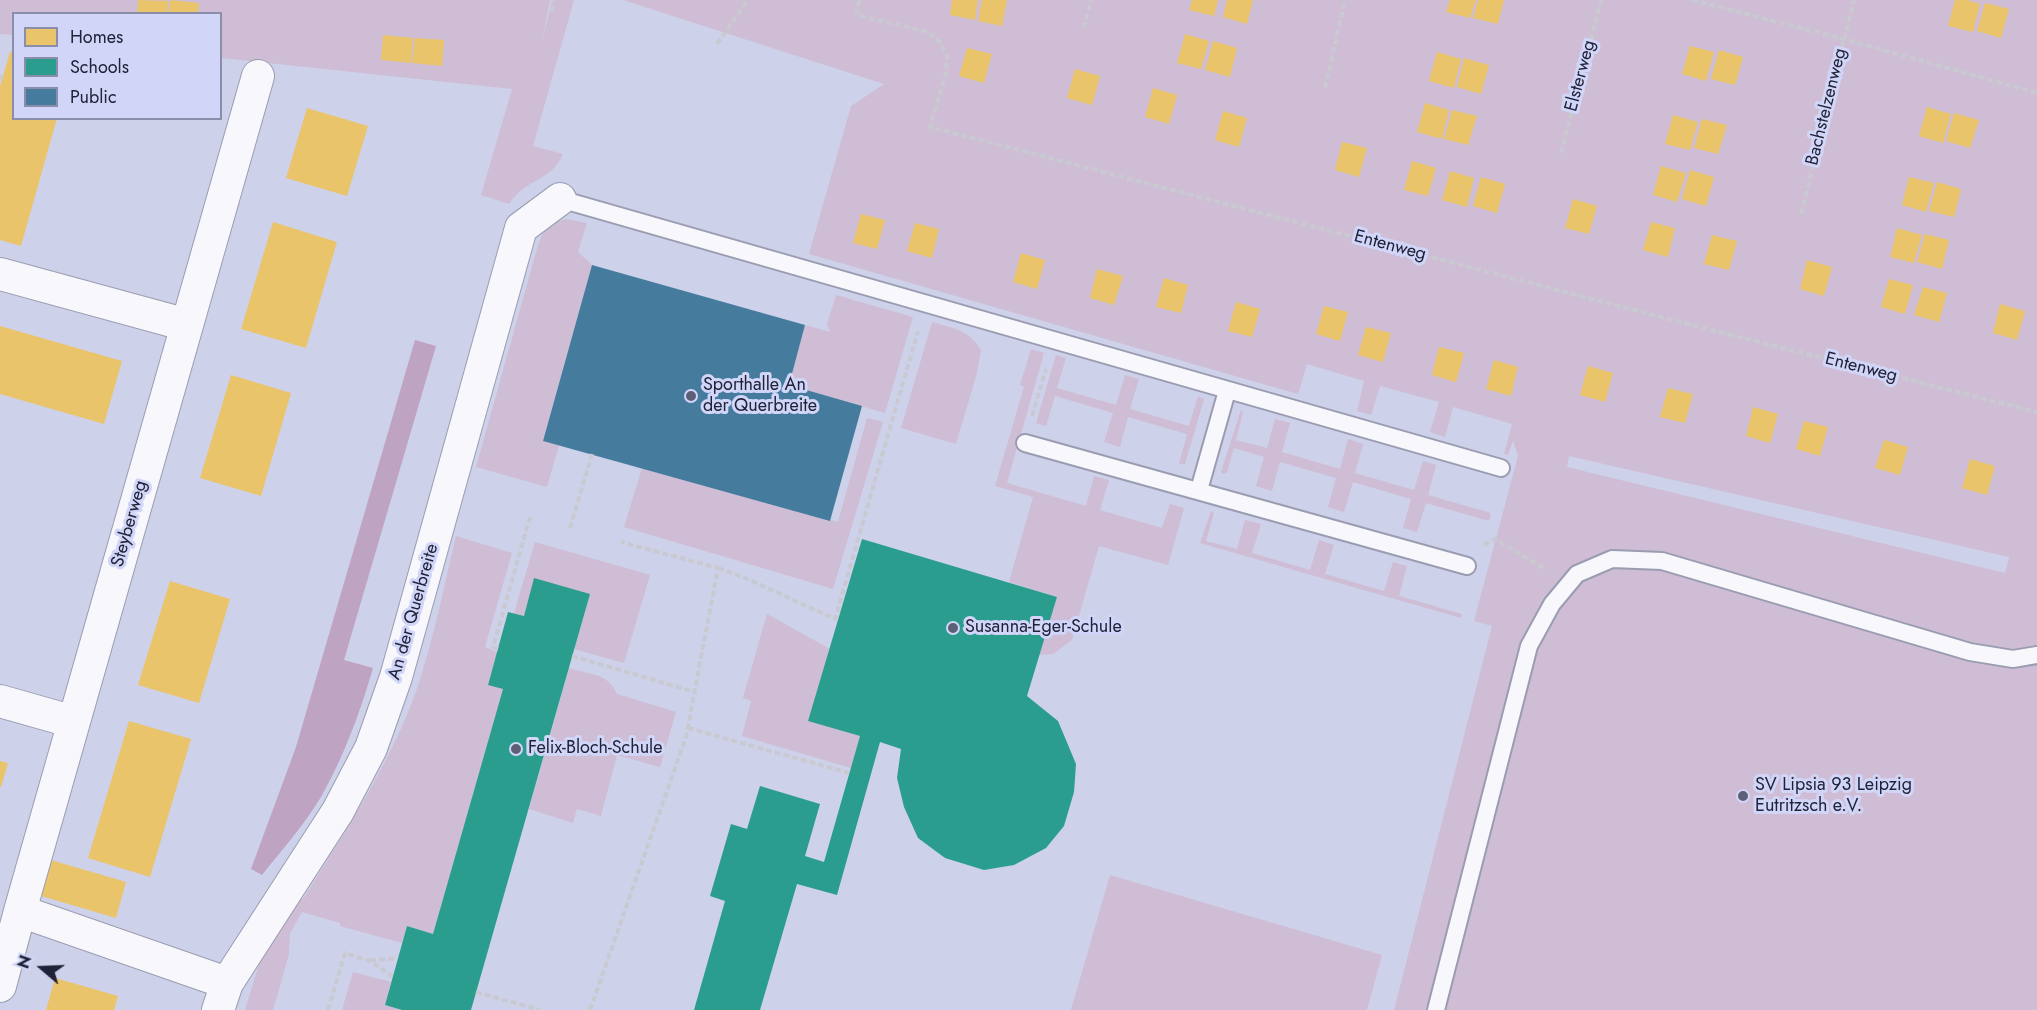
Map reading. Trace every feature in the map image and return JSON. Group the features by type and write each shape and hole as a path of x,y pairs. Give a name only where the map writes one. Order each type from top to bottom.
{"street":[{"name":"Steyberweg","path":"0,986 258,76"},
{"name":"An der Querbreite","path":"223,996 338,811 371,748 396,677 521,228 560,199"},
{"path":"0,274 187,325"},
{"path":"0,701 74,722"},
{"path":"20,911 223,996"}],"lane":[{"path":"560,199 1501,468"},
{"path":"1199,490 1227,391"},
{"path":"1025,443 1467,566"},
{"path":"1436,1010 1529,646 1552,604 1577,574 1612,559 1662,561 1970,652 2013,659 2037,655"}],"path":[{"path":"552,12 553,0"},
{"path":"717,44 748,0"},
{"name":"Entenweg","path":"859,0 857,15 928,32 940,42 947,56 946,73 930,127 2037,412"},
{"path":"1084,28 1091,0"},
{"path":"1325,88 1345,0"},
{"name":"Elsterweg","path":"1561,153 1601,0"},
{"path":"1692,0 1844,39 2037,93"},
{"name":"Bachstelzenweg","path":"1801,214 1854,0"},
{"path":"621,542 743,577 836,620 925,304"},
{"path":"1025,443 1054,341"},
{"path":"570,528 591,454"},
{"path":"498,649 493,647 530,516"},
{"path":"1467,566 1484,544 1495,539 1557,576 1567,586"},
{"path":"590,1010 688,728 718,568"},
{"path":"572,656 695,692"},
{"path":"688,728 849,773"},
{"path":"327,1010 345,953 369,961 393,976"},
{"path":"369,961 397,959"},
{"path":"477,992 540,1010"}],"shaded area":[{"path":"0,0 550,0 542,42 552,0 574,0 533,146 563,154 552,170 523,189 509,204 481,195 512,89 222,58 222,12 12,12 12,35 0,34"},
{"path":"623,0 2037,0 2037,1010 1394,1010 1492,626 1474,621 1518,456 1513,441 1508,455 1504,454 1512,424 1453,407 1445,437 1430,432 1439,402 1380,386 1371,415 1357,411 1364,381 1307,364 1298,394 809,254 851,106 884,84","holes":["1569,456 2009,557 2005,573 1567,467"]},
{"path":"566,219 587,223 578,252 592,265 543,441 559,445 547,487 476,467 538,245 548,228"},
{"path":"836,295 913,317 885,413 789,385 805,325 830,332 827,324"},
{"path":"932,322 966,334 981,350 977,373 956,444 901,428"},
{"path":"415,340 436,346 344,660 373,668 351,734 321,797 262,875 251,869 296,747"},
{"path":"1031,349 1044,353 1007,483 1086,506 1094,476 1109,480 1100,510 1162,528 1170,504 1184,508 1168,565 1099,546 1072,640 1053,654 1039,655 1057,597 1009,582 1033,497 995,486 1024,387 1020,385"},
{"path":"1056,355 1066,358 1057,388 1116,405 1125,375 1139,379 1130,409 1189,426 1198,396 1204,399 1185,464 1179,464 1187,434 1128,417 1120,447 1104,442 1113,413 1055,396 1046,426 1036,423"},
{"path":"1241,410 1243,412 1236,440 1267,448 1275,419 1290,423 1282,452 1340,469 1348,439 1363,444 1355,473 1414,490 1423,461 1436,465 1428,495 1491,513 1489,521 1426,503 1417,532 1403,528 1411,499 1353,482 1344,512 1328,507 1336,478 1280,462 1272,491 1256,486 1264,457 1234,448 1227,472 1223,474 1221,472"},
{"path":"867,418 883,422 833,589 624,527 642,468 838,522"},
{"path":"1211,511 1214,513 1206,541 1237,549 1245,520 1261,524 1252,553 1310,570 1319,540 1334,545 1325,574 1384,591 1393,562 1407,566 1399,596 1462,614 1461,618 1200,543"},
{"path":"456,536 512,553 485,647 497,652 488,684 503,689 433,934 407,926 402,943 340,926 340,923 302,912 290,933 289,954 273,1010 245,1010 261,958 300,899 304,898 370,789 399,733 412,703 427,656"},
{"path":"535,542 650,575 624,663 574,649 589,595 535,579 524,616 514,613"},
{"path":"767,614 830,649 808,721 860,736 851,768 742,736 751,701 743,698"},
{"path":"569,668 603,678 609,682 617,694 676,712 660,767 617,755 601,816 577,809 573,823 529,809"},
{"path":"1110,875 1382,955 1367,1010 1071,1010"},
{"path":"353,972 391,982 385,1005 402,1010 342,1010"}],"building: Homes":[{"path":"138,0 168,1 167,12 137,12"},
{"path":"170,0 199,3 198,12 168,12"},
{"path":"952,0 978,0 975,20 950,15"},
{"path":"982,0 1007,0 1002,26 978,21"},
{"path":"1192,0 1218,0 1214,16 1189,10"},
{"path":"1227,0 1253,0 1247,24 1223,17"},
{"path":"1450,0 1476,0 1470,18 1446,12"},
{"path":"1478,0 1504,0 1498,24 1473,18"},
{"path":"1955,0 1967,0 1980,4 1973,32 1948,26"},
{"path":"1985,3 2009,9 2001,38 1977,31"},
{"path":"1185,34 1209,41 1201,69 1177,63"},
{"path":"383,35 413,38 411,63 381,60"},
{"path":"415,38 444,40 442,66 412,63"},
{"path":"1213,41 1237,48 1230,77 1205,70"},
{"path":"1690,46 1714,52 1706,81 1682,74"},
{"path":"967,48 992,54 984,83 959,76"},
{"path":"1719,50 1743,57 1735,85 1711,79"},
{"path":"10,52 12,52 12,120 56,120 21,246 0,240 0,86"},
{"path":"1437,52 1461,59 1454,88 1429,81"},
{"path":"1464,58 1489,65 1481,94 1457,87"},
{"path":"1075,69 1100,76 1092,105 1067,98"},
{"path":"1153,88 1177,95 1169,124 1145,117"},
{"path":"1425,103 1449,110 1442,139 1417,132"},
{"path":"1927,107 1951,114 1943,143 1919,136"},
{"path":"307,108 368,126 347,196 286,178"},
{"path":"1452,110 1477,116 1468,145 1444,139"},
{"path":"1223,111 1247,118 1239,147 1215,140"},
{"path":"1954,113 1979,120 1970,148 1946,141"},
{"path":"1673,115 1698,122 1690,150 1665,144"},
{"path":"1702,119 1727,125 1718,154 1694,148"},
{"path":"1342,142 1367,148 1359,177 1335,170"},
{"path":"1412,161 1436,168 1428,196 1404,190"},
{"path":"1661,166 1686,173 1677,202 1653,195"},
{"path":"1690,170 1714,177 1706,206 1682,199"},
{"path":"1450,171 1474,178 1467,207 1442,200"},
{"path":"1481,177 1505,184 1497,213 1473,206"},
{"path":"1909,177 1934,183 1926,212 1902,205"},
{"path":"1937,182 1961,189 1954,217 1929,211"},
{"path":"1573,199 1597,206 1589,234 1565,228"},
{"path":"861,214 885,220 877,249 853,243"},
{"path":"273,222 337,242 306,348 241,329"},
{"path":"1651,222 1675,228 1668,257 1643,250"},
{"path":"915,223 939,229 932,258 907,251"},
{"path":"1897,228 1922,235 1914,263 1890,257"},
{"path":"1925,234 1949,240 1942,269 1917,262"},
{"path":"1712,235 1737,241 1729,270 1704,264"},
{"path":"1021,253 1045,260 1037,289 1013,282"},
{"path":"1807,260 1832,267 1824,296 1800,289"},
{"path":"1097,269 1123,276 1114,305 1090,298"},
{"path":"1164,278 1188,285 1181,313 1156,307"},
{"path":"1889,279 1913,285 1905,314 1881,307"},
{"path":"1923,287 1947,293 1939,322 1914,315"},
{"path":"1236,302 1260,309 1252,337 1228,331"},
{"path":"2000,304 2025,311 2017,340 1993,333"},
{"path":"1324,306 1348,312 1340,341 1316,334"},
{"path":"0,326 122,361 104,424 0,394"},
{"path":"1366,327 1391,333 1383,362 1358,355"},
{"path":"1439,347 1464,353 1456,382 1432,375"},
{"path":"1494,360 1518,367 1511,396 1486,389"},
{"path":"1588,366 1613,373 1605,402 1580,395"},
{"path":"231,375 291,393 261,496 200,478"},
{"path":"1668,388 1693,394 1685,423 1660,417"},
{"path":"1753,407 1778,414 1770,443 1746,436"},
{"path":"1804,421 1828,427 1820,456 1796,449"},
{"path":"1884,440 1908,447 1900,475 1875,468"},
{"path":"1970,459 1995,466 1987,495 1962,488"},
{"path":"170,581 230,599 199,703 138,685"},
{"path":"129,721 191,739 150,877 88,858"},
{"path":"0,761 8,763 1,787 0,787"},
{"path":"51,860 126,882 116,918 41,896"},
{"path":"55,978 118,996 114,1010 46,1010"}],"building: Schools":[{"path":"862,539 1057,597 1027,696 1058,721 1076,764 1074,792 1064,826 1046,848 1014,865 984,870 945,858 918,838 904,807 897,778 901,749 880,742 837,895 797,884 760,1010 694,1010 725,901 710,896 731,824 747,829 760,786 820,804 805,856 824,862 860,736 808,721"},
{"name":"Felix-Bloch-Schule","path":"534,578 590,594 471,1010 402,1010 385,1005 407,926 433,934 503,689 488,685 508,612 524,616"}],"building: Public":[{"name":"Sporthalle An der Querbreite","path":"592,265 805,325 789,385 862,406 830,521 543,441"}],"place":[{"name":"Sporthalle An der Querbreite","path":"691,396"},
{"name":"Susanna-Eger-Schule","path":"953,628"},
{"name":"Felix-Bloch-Schule","path":"516,749"},
{"name":"SV Lipsia 93 Leipzig Eutritzsch e.V.","path":"1743,796"}]}
